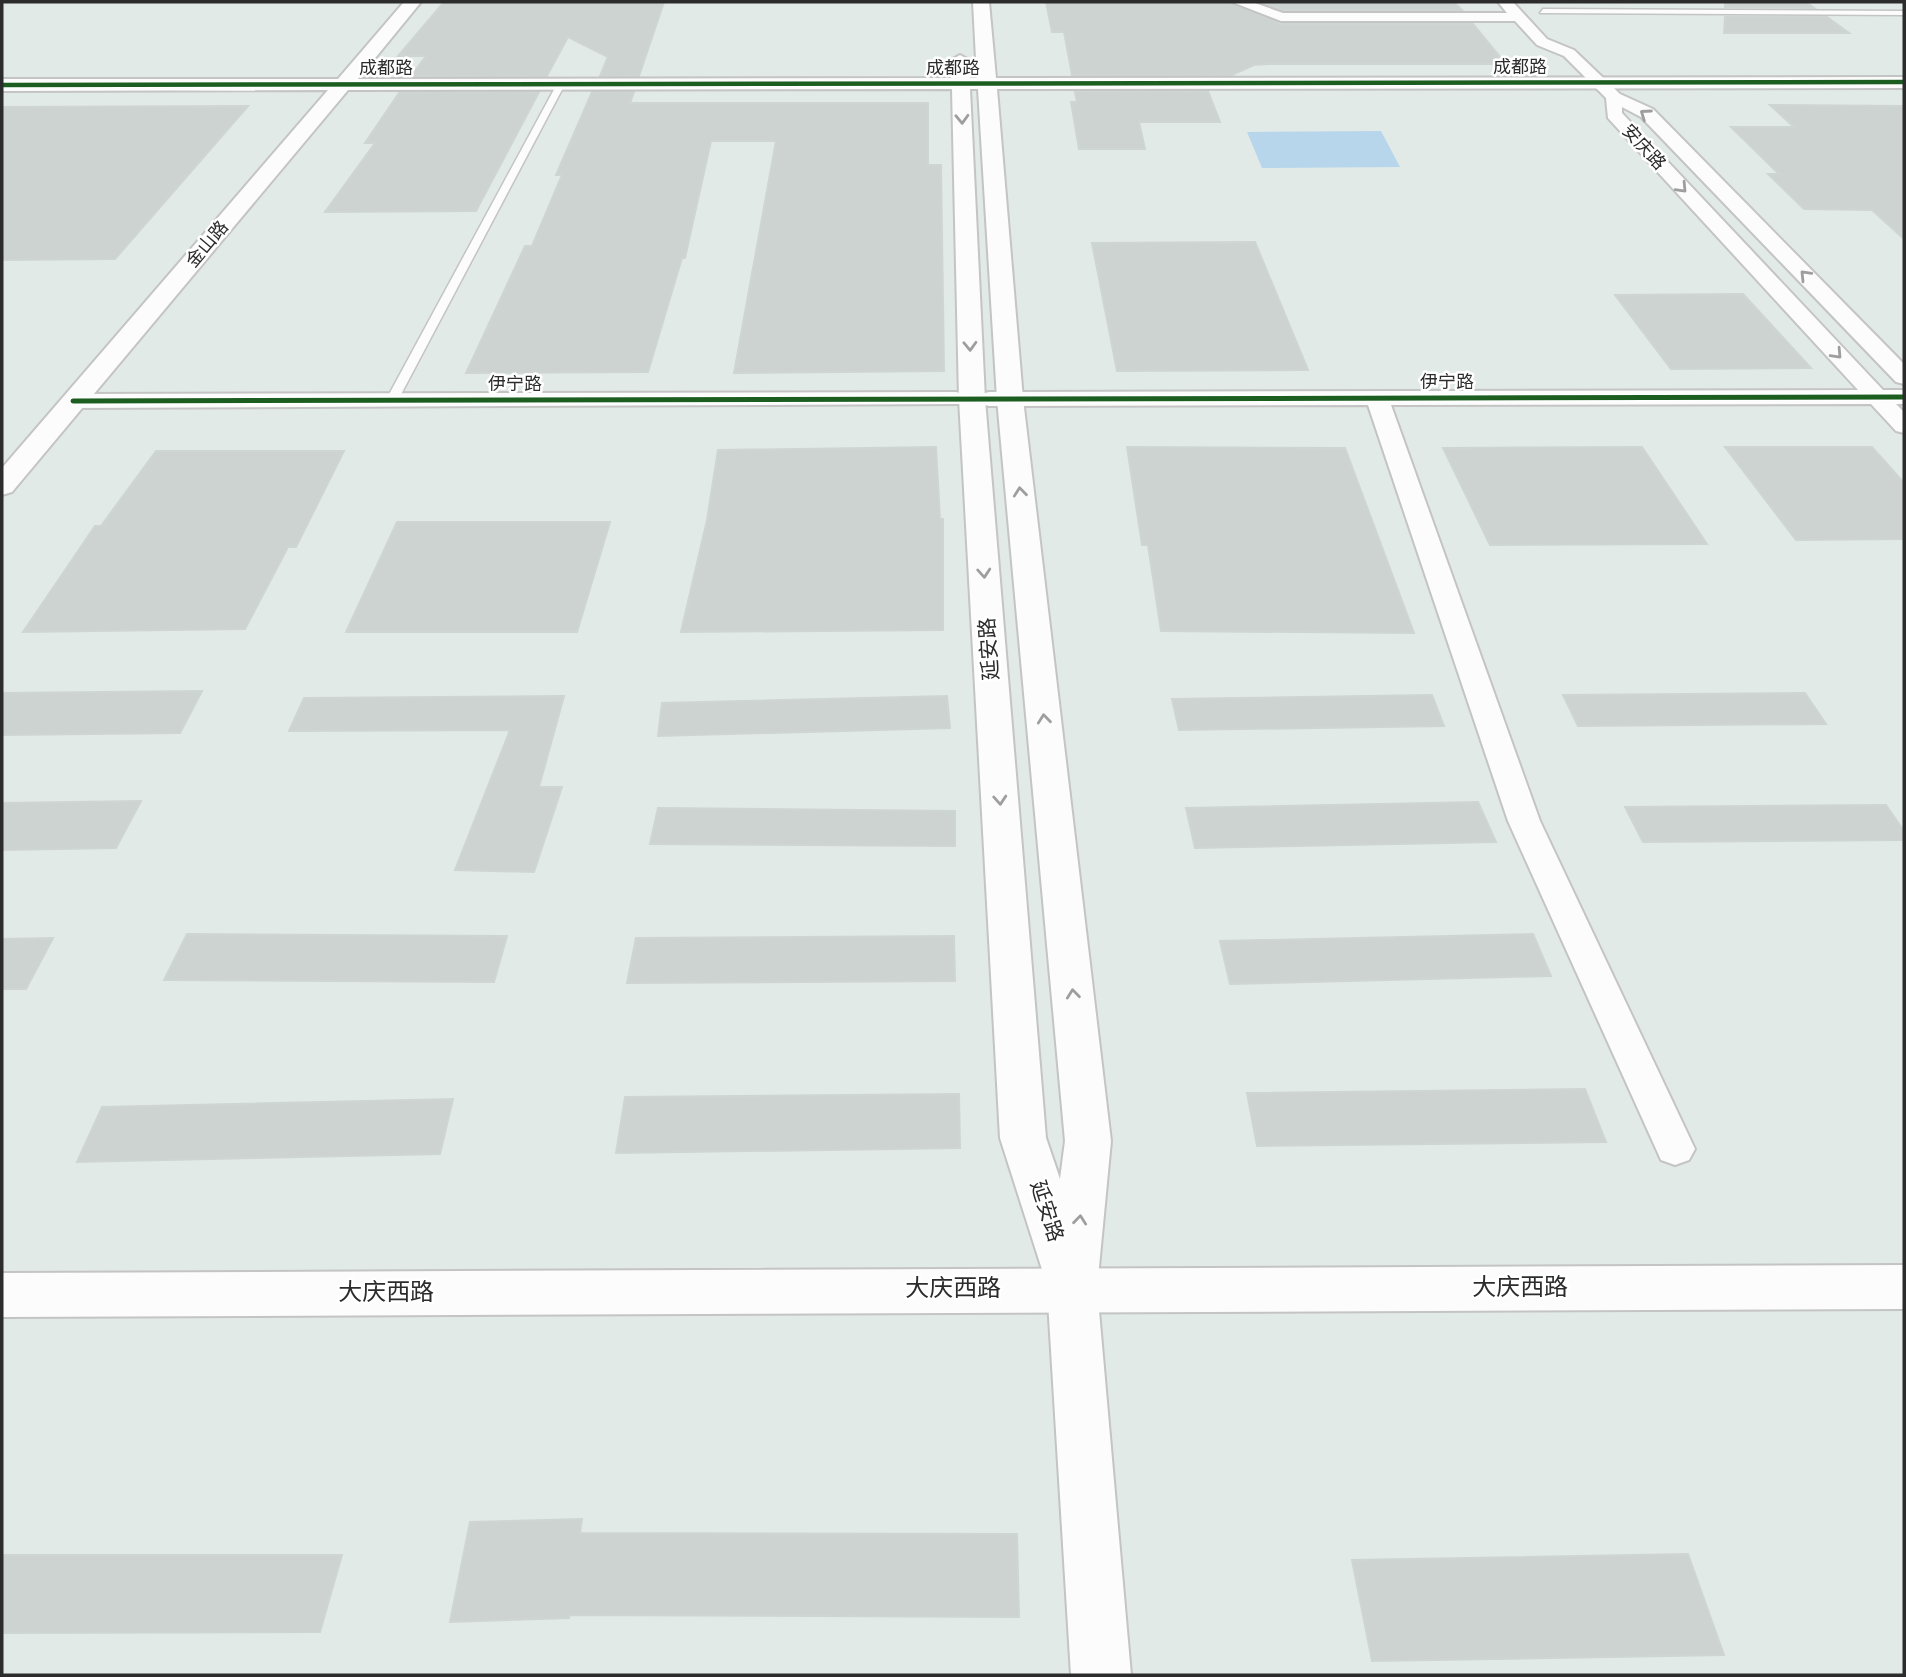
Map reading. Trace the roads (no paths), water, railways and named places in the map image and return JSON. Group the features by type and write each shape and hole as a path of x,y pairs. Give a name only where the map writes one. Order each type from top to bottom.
{"street":[{"name":"金山路","path":"2,486 413,2"},
{"name":"延安路","path":"958,2 974,84 999,399 1088,1141 1072,1288 1101,1675"},
{"name":"延安路","path":"981,2 974,84 972,399 1023,1138 1072,1288"},
{"path":"1239,2 1281,17 1519,17"},
{"path":"1505,2 1542,42 1569,53 1614,97"},
{"path":"1539,6 1573,41 1569,53"},
{"name":"成都路","path":"2,85 1904,82"},
{"name":"安庆路","path":"1904,377 1647,113 1614,97 1614,114 1904,426"},
{"name":"伊宁路","path":"999,399 1904,397"},
{"path":"1377,398 1524,821 1675,1149"},
{"name":"伊宁路","path":"73,401 956,399"},
{"name":"大庆西路","path":"2,1295 1904,1286"}],"lane":[{"path":"1539,6 1904,13"},
{"path":"392,400 561,84"}]}
